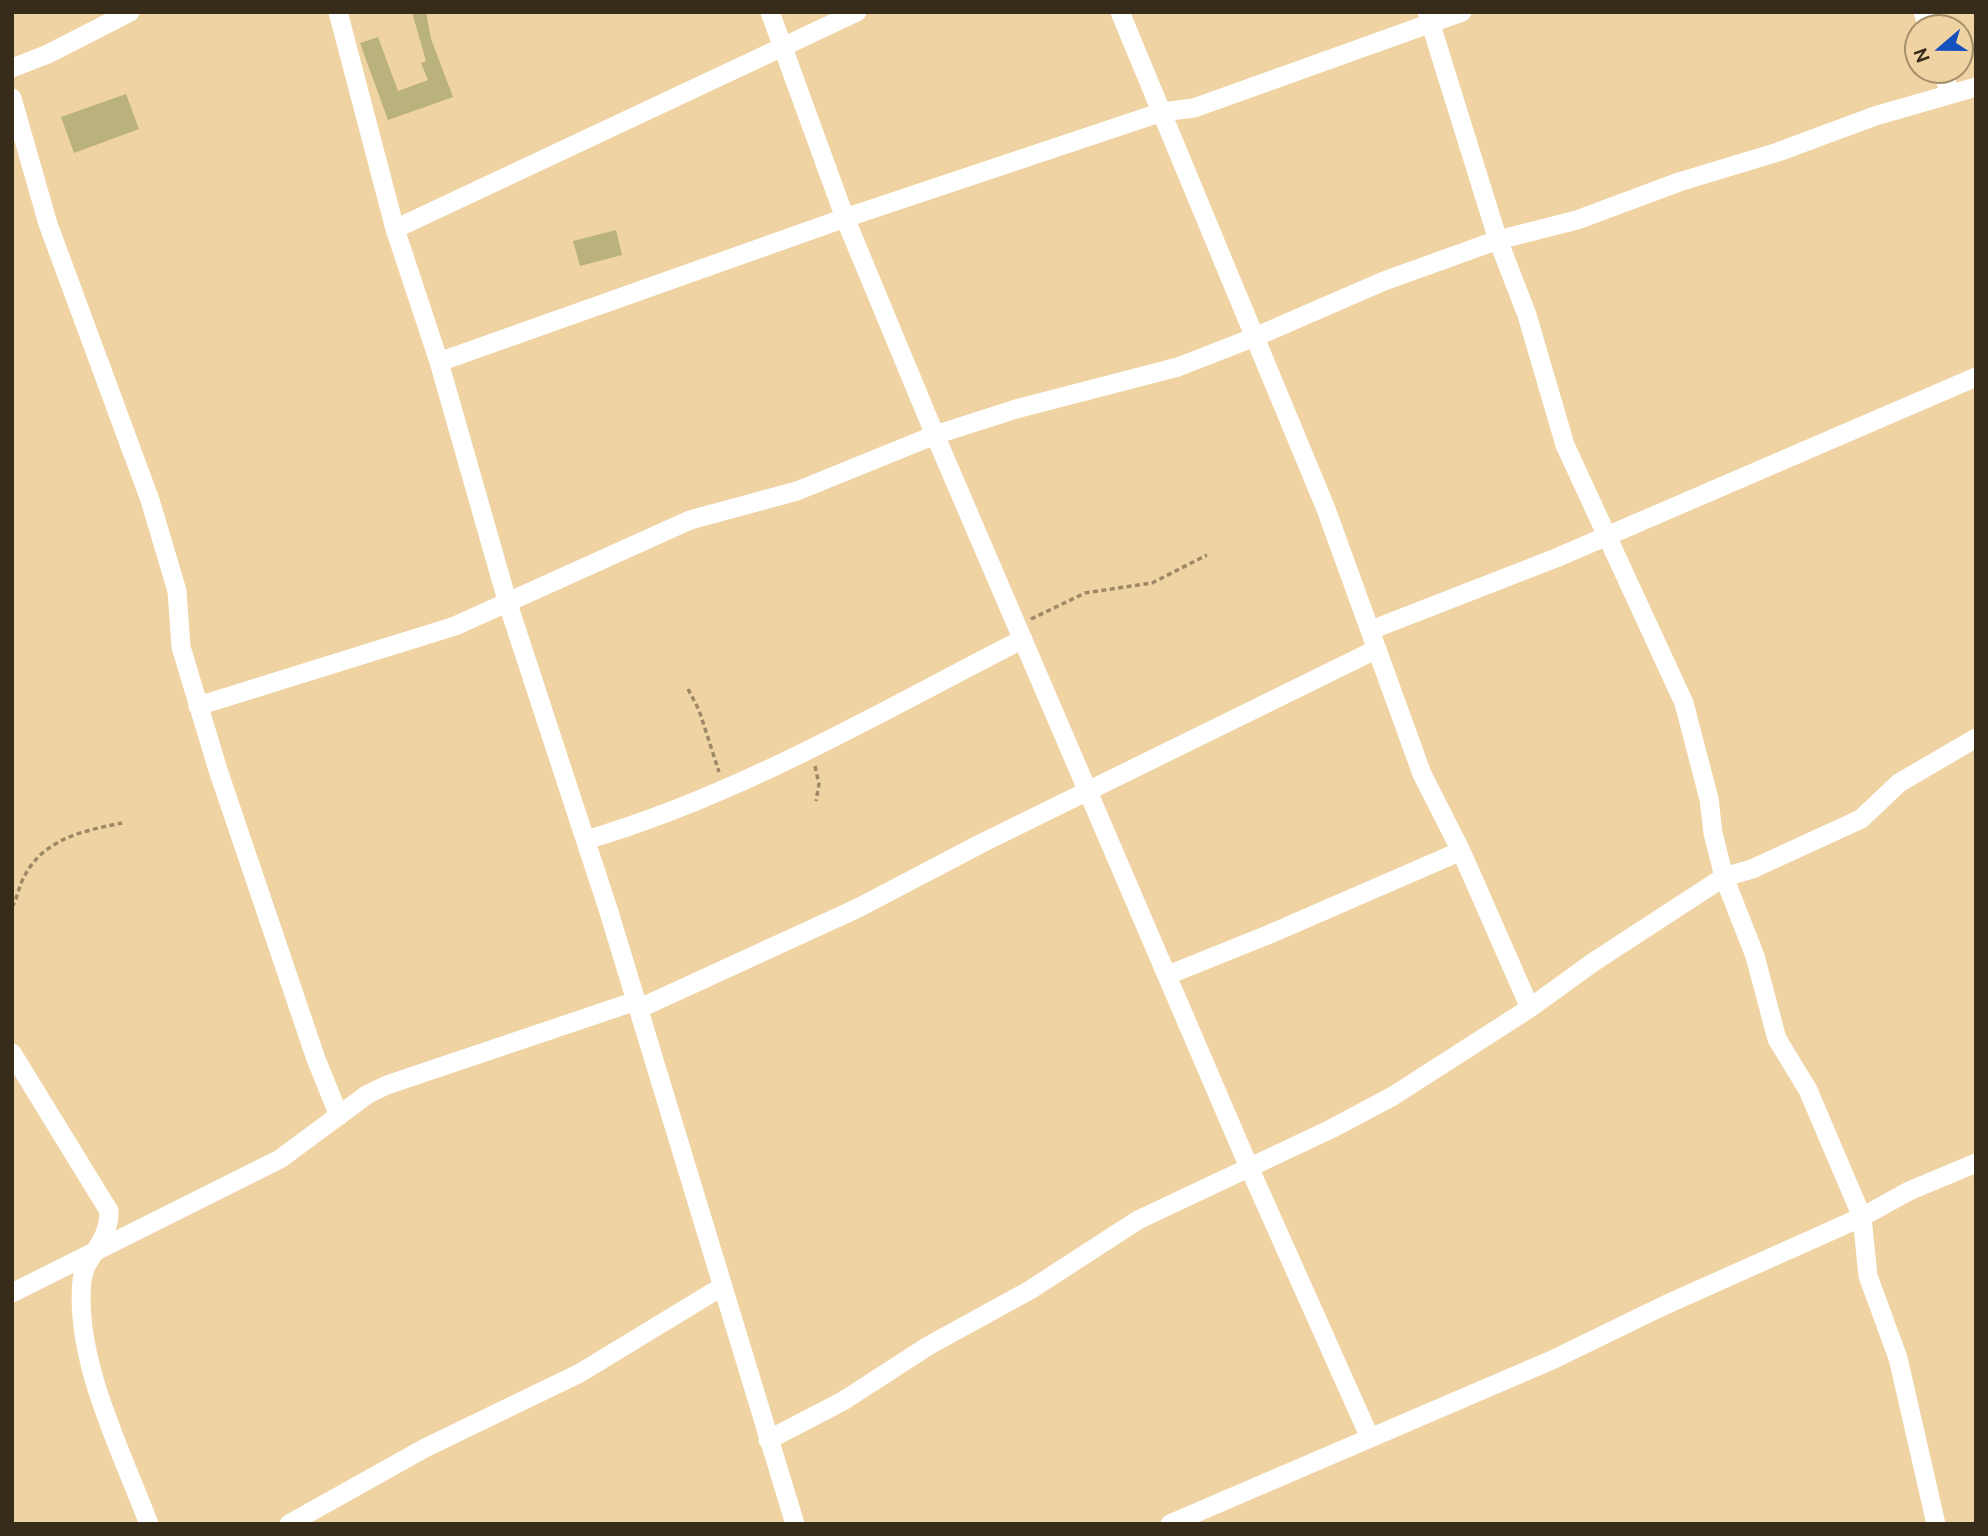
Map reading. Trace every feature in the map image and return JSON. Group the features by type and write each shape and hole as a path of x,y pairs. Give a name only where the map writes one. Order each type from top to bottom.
{"street":[{"path":"12,68 48,54 130,12"},
{"path":"338,12 395,229 439,362 509,604 586,840 795,1524"},
{"path":"771,12 845,218 935,435 1250,1167 1370,1438"},
{"path":"395,229 857,12"},
{"path":"1120,12 1255,337 1374,639 1422,774 1461,852 1530,1009"},
{"path":"439,362 845,218 1162,112 1194,108 1429,19 1462,12"},
{"path":"1429,19 1498,240 1527,315 1565,445 1684,703 1709,799 1713,833 1724,877 1755,956 1777,1039 1808,1090 1862,1217 1868,1276 1898,1358 1936,1524"},
{"path":"1947,84 1950,94"},
{"path":"198,706 442,631 509,604 669,528 797,491 935,435 1016,409 1178,367 1384,281 1498,240 1577,220 1679,182 1976,87"},
{"path":"12,98 48,224 150,500 177,592 181,647 198,706 291,985 339,1116"},
{"path":"12,1293 98,1249 155,1224 280,1159 368,1094 387,1085 637,1005 858,908 982,843 1089,792 1374,639 1976,377"},
{"path":"586,840 632,825 811,750 1020,632"},
{"path":"768,1440 844,1401 928,1346 1030,1290 1138,1220 1331,1129 1392,1096 1530,1009 1592,963 1724,877 1752,869 1861,819 1899,783 1976,737"},
{"path":"1168,975 1461,852"},
{"path":"12,1053 109,1211 109,1230 82,1276 81,1312 94,1378 149,1524"},
{"path":"1170,1524 1552,1360 1663,1306 1862,1217 1909,1191 1976,1163"},
{"path":"289,1524 425,1448 580,1373 723,1286"}],"path":[{"path":"1020,632 1084,593 1152,583 1208,555"},
{"path":"688,689 699,710 722,788"},
{"path":"811,750 819,784 816,801"},
{"path":"12,907 22,881 50,846 75,832 122,823"}],"building":[{"path":"412,12 426,12 431,39 453,97 388,120 360,43 378,37 398,91 428,80 421,63 426,61"},
{"path":"126,94 139,129 74,153 61,117"},
{"path":"616,230 622,255 580,266 573,241"}]}
